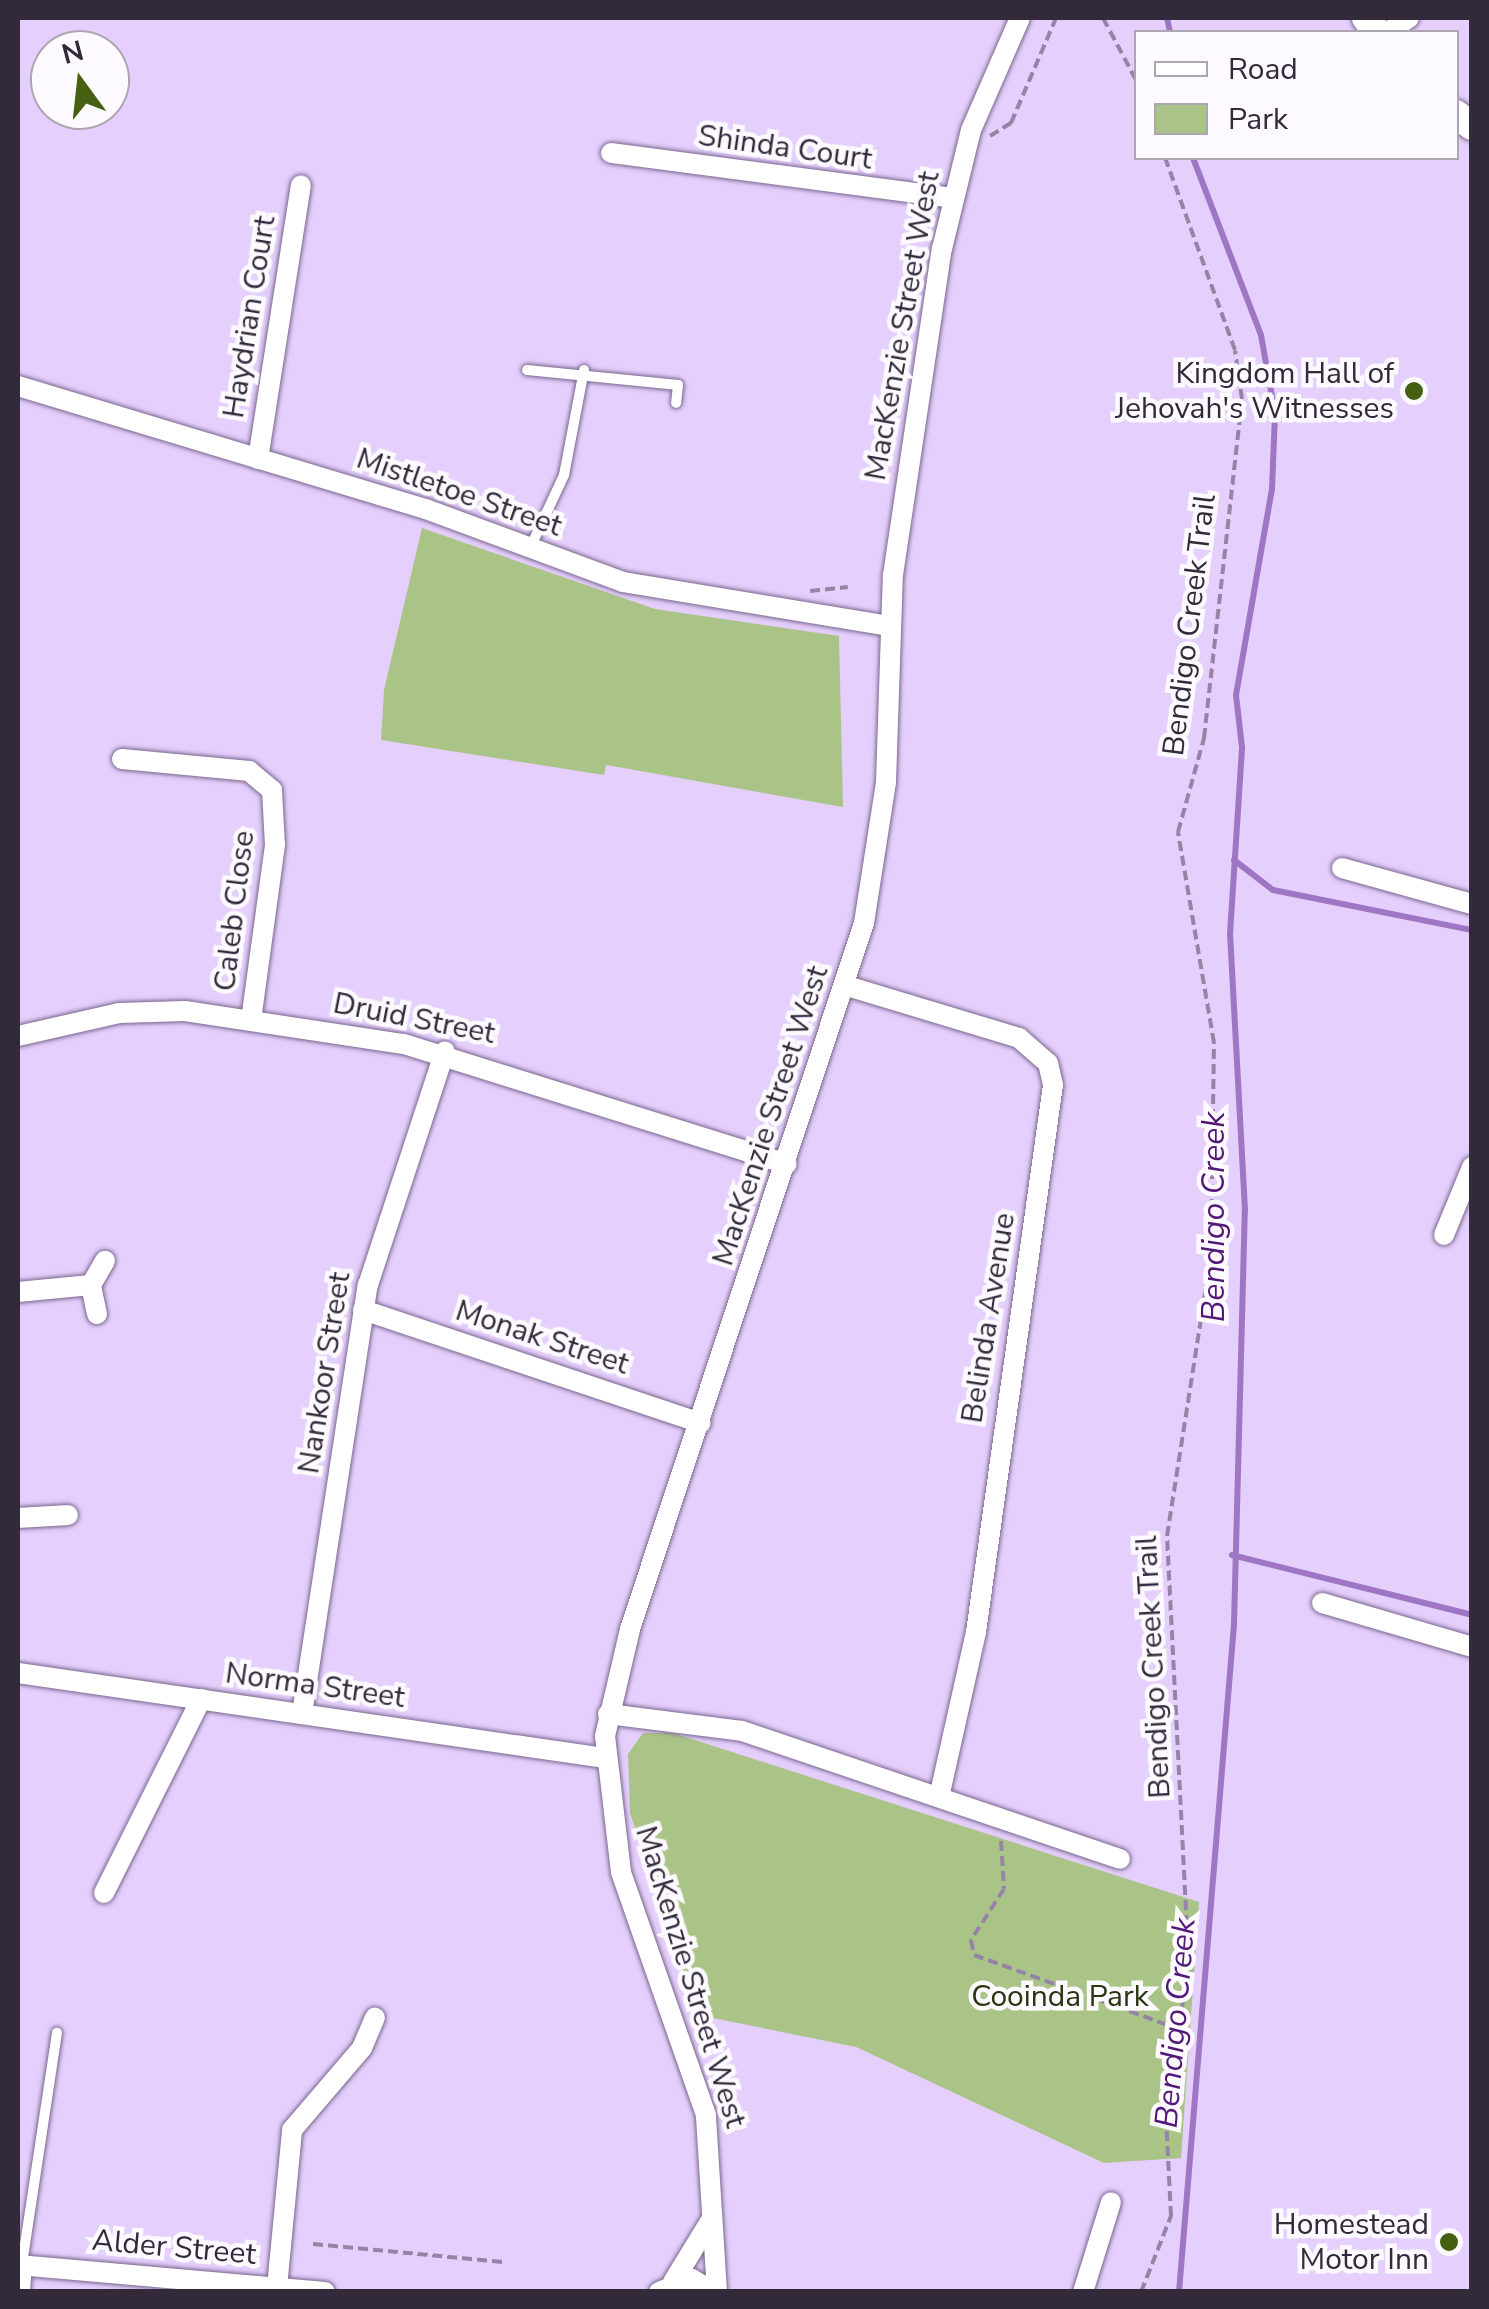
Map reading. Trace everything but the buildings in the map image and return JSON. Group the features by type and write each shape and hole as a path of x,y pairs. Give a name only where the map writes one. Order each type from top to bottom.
{"street":[{"name":"MacKenzie Street West","path":"716,2292 706,2115 621,1872 604,1758 608,1714 847,986 882,831 888,626 952,198 971,130 1020,18"},
{"name":"Shinda Court","path":"611,153 952,198"},
{"name":"Haydrian Court","path":"258,459 302,185"},
{"name":"Mistletoe Street","path":"18,386 258,459 666,593 888,626"},
{"name":"Caleb Close","path":"122,759 249,771 272,790 276,845 251,1020"},
{"path":"1342,868 1472,904"},
{"name":"Belinda Avenue","path":"847,986 1020,1038 1048,1062 1053,1085 976,1632 939,1796"},
{"name":"Druid Street","path":"18,1036 119,1012 251,1020 445,1052 787,1164"},
{"name":"Nankoor Street","path":"302,1714 363,1310 445,1052"},
{"path":"1444,1235 1472,1167"},
{"path":"96,1314 91,1285 105,1261"},
{"path":"18,1292 91,1285"},
{"name":"Monak Street","path":"363,1310 701,1423"},
{"path":"18,1518 68,1514"},
{"path":"1322,1603 1472,1647"},
{"name":"Norma Street","path":"18,1672 604,1758"},
{"path":"104,1892 201,1699"},
{"path":"608,1714 742,1731 1120,1859"},
{"path":"276,2287 292,2130 362,2048 374,2018"},
{"path":"1083,2292 1111,2202"},
{"path":"666,2287 713,2216"},
{"path":"20,2265 20,2292"},
{"name":"Alder Street","path":"20,2265 326,2292"},
{"path":"666,2287 692,2279 716,2292"}],"lane":[{"path":"527,370 584,370 678,385 676,403"},
{"path":"530,549 564,476 584,370"},
{"path":"20,2265 57,2033"}],"path":[{"path":"971,130 998,138 1011,123 1056,18"},
{"path":"1102,18 1134,76"},
{"name":"Bendigo Creek Trail","path":"1141,2292 1173,2204 1164,2115 1190,1948 1167,1536 1207,1308 1215,1084 1178,832 1204,738 1242,399 1235,350 1166,160"},
{"path":"801,590 848,587"},
{"path":"999,1816 1004,1888 971,1940 974,1955 1178,2029"},
{"path":"313,2244 505,2262"}],"green space":[{"path":"422,528 655,609 839,636 843,807 606,765 604,775 381,740 384,690"},
{"name":"Cooinda Park","path":"643,1733 673,1733 1199,1902 1181,2158 1104,2163 856,2047 698,2015 630,1813 628,1754"}],"waterway":[{"name":"Bendigo Creek","path":"1167,18 1170,30"},
{"name":"Bendigo Creek","path":"1179,2292 1234,1624 1245,1210 1230,934 1242,747 1236,695 1272,489 1275,413 1261,335 1194,160"},
{"path":"1234,860 1273,890 1472,930"},
{"path":"1232,1555 1472,1615"}],"place":[{"name":"Kingdom Hall of Jehovah's Witnesses","path":"1414,391"},
{"name":"Homestead Motor Inn","path":"1449,2242"}]}
